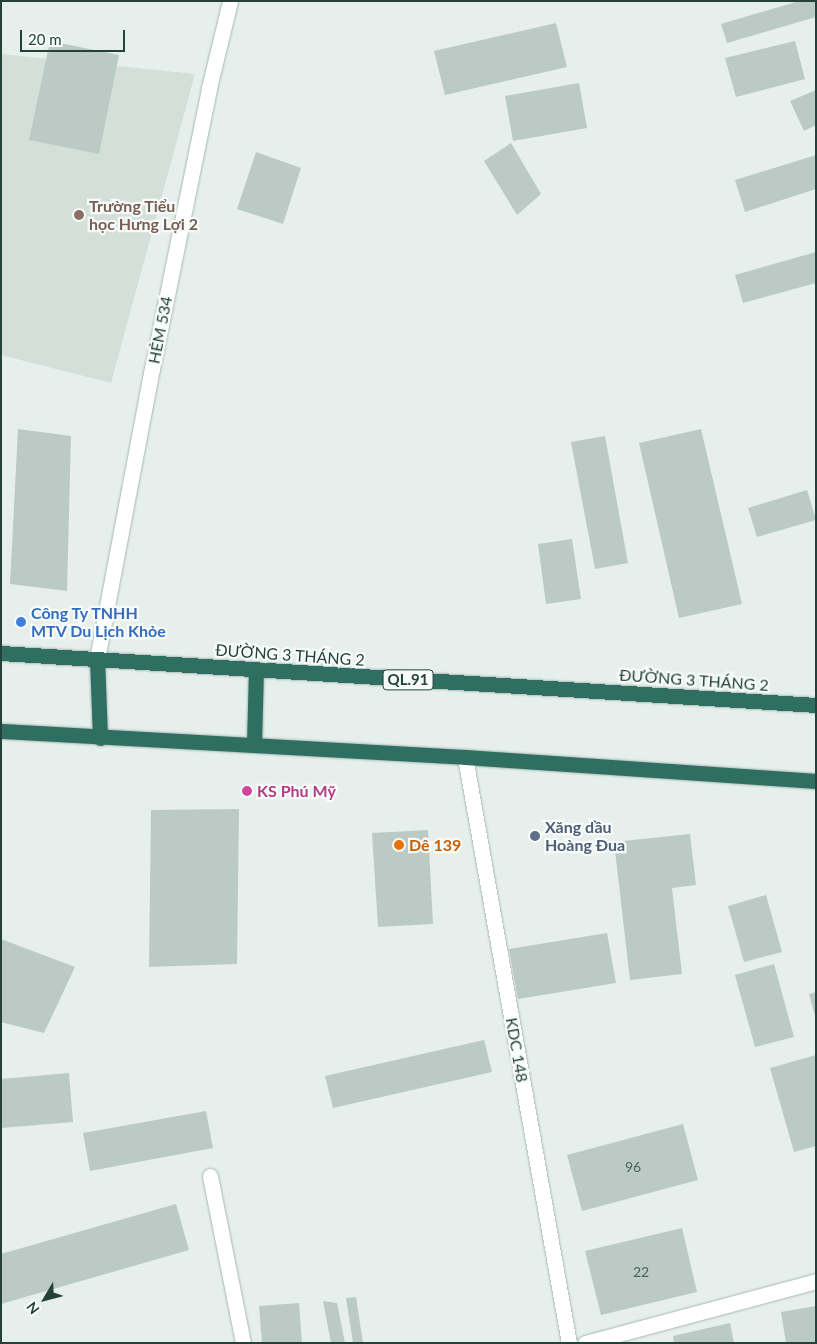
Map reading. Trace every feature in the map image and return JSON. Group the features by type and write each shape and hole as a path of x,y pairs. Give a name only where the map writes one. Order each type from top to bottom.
{"highway":[{"name":"ĐƯỜNG 3 THÁNG 2","path":"1,653 816,705"},
{"path":"98,659 100,738"},
{"path":"254,745 256,670"},
{"path":"1,731 465,757 816,781"}],"street":[{"name":"HẺM 534","path":"98,659 152,369 209,88 229,1"},
{"name":"KDC 148","path":"465,757 569,1343"},
{"path":"210,1176 243,1343"},
{"path":"585,1343 816,1281"}],"shaded area":[{"name":"Trường Tiểu học Hưng Lợi 2","path":"1,54 195,74 111,383 1,355"}],"building":[{"path":"799,1 816,1 816,17 727,43 721,24"},
{"path":"556,23 567,67 445,95 434,51"},
{"path":"50,41 119,55 99,154 29,140"},
{"path":"795,41 805,79 736,97 725,58"},
{"path":"579,83 587,128 513,141 505,96"},
{"path":"816,90 816,125 804,131 790,101"},
{"path":"511,143 541,194 517,215 484,161"},
{"path":"256,152 301,168 283,224 237,209"},
{"path":"816,155 816,189 745,212 735,180"},
{"path":"816,252 816,283 743,303 735,275"},
{"path":"18,429 71,436 67,591 10,584"},
{"path":"701,429 742,604 679,618 639,443"},
{"path":"605,436 628,563 595,569 571,442"},
{"path":"807,490 816,520 757,537 748,508"},
{"path":"572,539 581,599 546,604 538,544"},
{"path":"239,809 237,964 149,967 151,810"},
{"path":"428,830 433,924 378,927 372,833"},
{"path":"690,834 696,885 672,888 682,974 630,980 614,842"},
{"path":"766,895 782,952 744,962 728,906"},
{"path":"607,933 616,983 518,999 509,949"},
{"path":"1,939 75,967 44,1033 1,1022"},
{"path":"774,964 794,1037 755,1047 735,975"},
{"path":"816,992 816,1016 815,1016 809,994"},
{"path":"484,1040 492,1072 333,1108 325,1076"},
{"path":"816,1055 816,1146 794,1152 770,1068"},
{"path":"69,1073 73,1122 1,1128 1,1079"},
{"path":"206,1111 213,1148 90,1171 83,1133"},
{"path":"683,1124 698,1180 582,1211 567,1155"},
{"path":"176,1204 189,1250 1,1304 1,1254"},
{"path":"682,1228 697,1292 601,1315 585,1251"},
{"path":"356,1297 363,1343 353,1343 346,1298"},
{"path":"323,1301 337,1303 345,1343 331,1343"},
{"path":"299,1303 302,1343 262,1343 259,1306"},
{"path":"816,1306 816,1343 786,1343 781,1312"},
{"path":"730,1323 734,1343 674,1343 673,1336"}],"place":[{"name":"Trường Tiểu học Hưng Lợi 2","path":"79,215"},
{"name":"Công Ty TNHH MTV Du Lịch Khỏe","path":"21,622"},
{"name":"KS Phú Mỹ","path":"247,791"},
{"name":"Xăng dầu Hoàng Đua","path":"535,836"},
{"name":"Dê 139","path":"399,845"}]}
